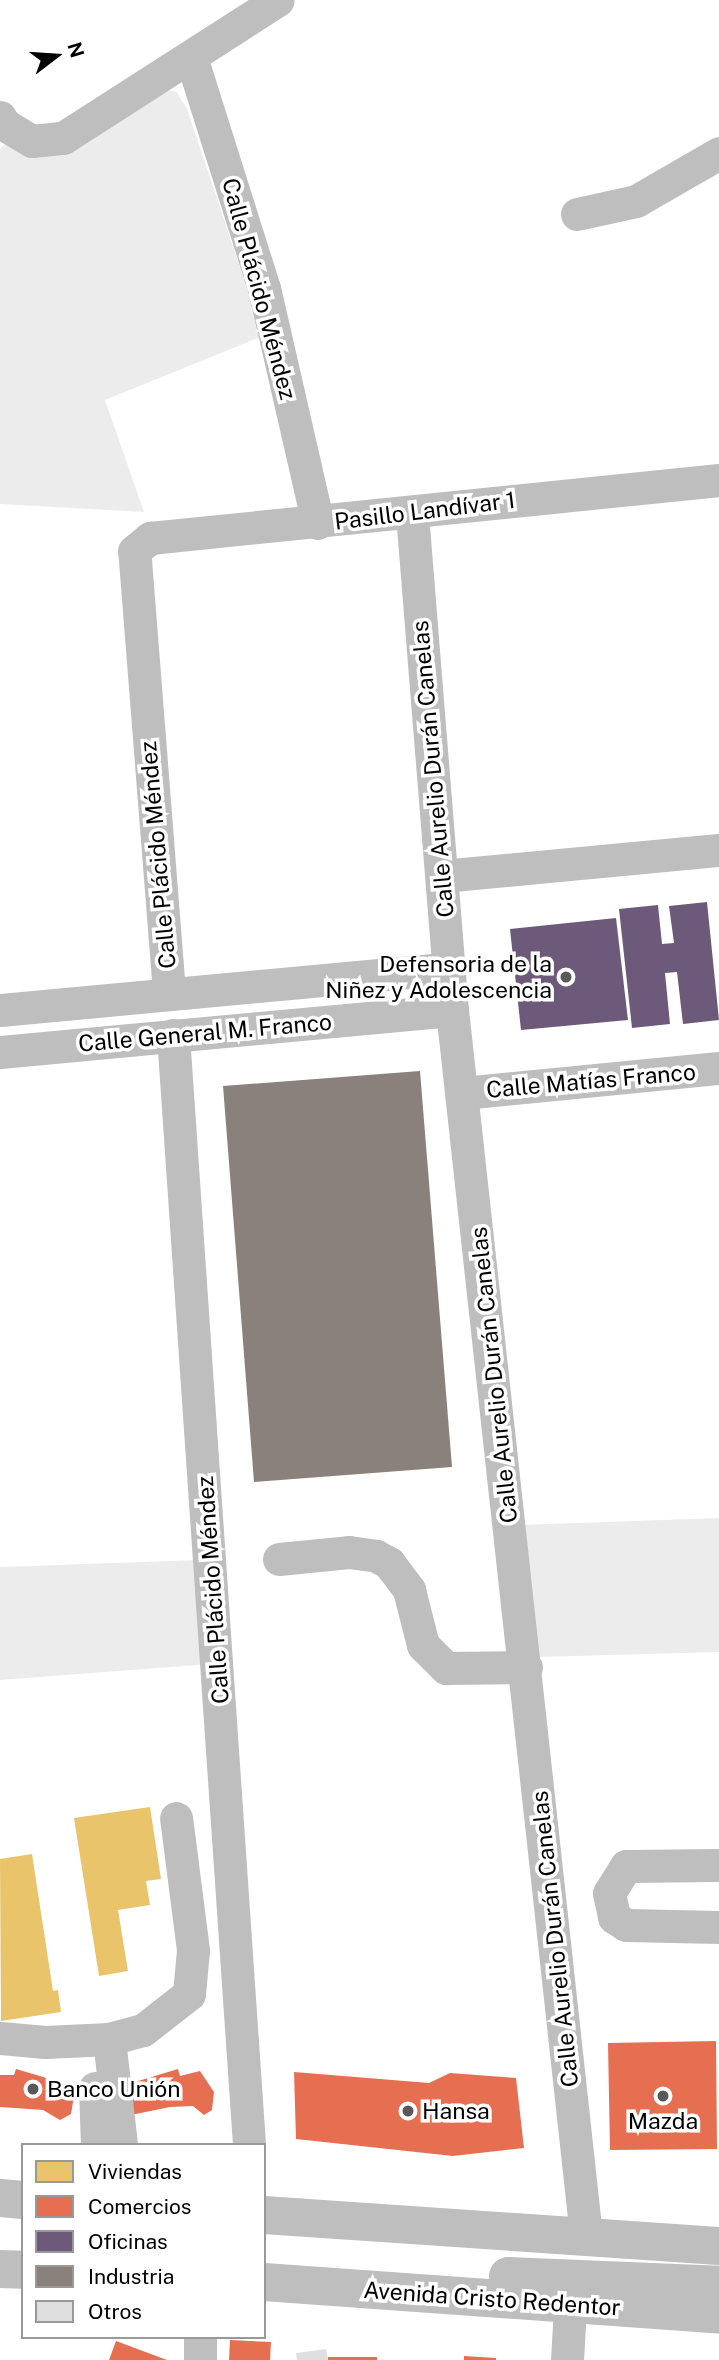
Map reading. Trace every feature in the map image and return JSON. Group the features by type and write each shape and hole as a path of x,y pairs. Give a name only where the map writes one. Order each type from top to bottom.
{"main road":[{"path":"0,2198 21,2200"},
{"path":"266,2215 719,2246"},
{"path":"0,2269 21,2270"},
{"path":"360,2289 459,2274 719,2285"},
{"name":"Avenida Cristo Redentor","path":"266,2282 719,2315"}],"street":[{"path":"0,117 5,125 32,141 63,138 278,0"},
{"name":"Calle Plácido Méndez","path":"191,57 264,288 318,523"},
{"path":"577,215 636,201 719,153"},
{"name":"Pasillo Landívar 1","path":"134,551 150,538 412,514 719,480"},
{"name":"Calle Aurelio Durán Canelas","path":"412,514 452,1010 526,1667 586,2235"},
{"name":"Calle Plácido Méndez","path":"134,551 169,992"},
{"path":"442,876 719,850"},
{"name":"Calle General M. Franco","path":"0,1010 169,992 449,968"},
{"path":"328,979 333,1020"},
{"name":"Calle General M. Franco","path":"0,1052 452,1010"},
{"name":"Calle Plácido Méndez","path":"173,1035 248,2143"},
{"name":"Calle Matías Franco","path":"463,1093 719,1068"},
{"path":"279,1559 349,1552 376,1556 389,1563 409,1590 424,1645 446,1668 526,1667"},
{"path":"0,2038 101,2040 143,2031 189,1994 193,1950 176,1818"},
{"path":"719,1865 626,1866 609,1893 614,1917 626,1925 719,1927"},
{"path":"97,2143 101,2040"},
{"path":"101,2040 121,2143"},
{"path":"567,2360 570,2306"},
{"path":"200,2339 200,2360"}],"shaded area":[{"path":"160,90 176,91 187,109 263,336 105,400 144,512 0,504 0,148 8,143 30,156 44,157 67,149"},
{"path":"719,1518 719,1652 539,1657 522,1525"},
{"path":"200,1560 210,1664 0,1680 0,1567"}],"building: Viviendas":[{"path":"150,1807 161,1879 146,1881 150,1905 118,1910 128,1971 99,1976 74,1818"},
{"path":"32,1854 53,1991 58,1990 61,2012 1,2021 0,1859"}],"building: Comercios":[{"name":"Mazda","path":"716,2041 717,2149 610,2150 608,2043"},
{"name":"Banco Unión","path":"16,2069 60,2082 74,2096 71,2114 60,2120 43,2110 0,2107 0,2075 14,2075"},
{"path":"178,2069 180,2076 200,2071 214,2092 212,2110 204,2115 193,2106 170,2107 131,2115 125,2085"},
{"name":"Hansa","path":"294,2072 429,2083 450,2073 516,2078 524,2148 453,2156 296,2139"},
{"path":"230,2340 271,2342 270,2360 229,2360"},
{"path":"116,2341 167,2360 109,2360"},
{"path":"464,2356 496,2358 496,2360 464,2360"},
{"path":"328,2357 377,2357 377,2360 328,2360"}],"building: Oficinas":[{"path":"707,902 719,1020 683,1024 677,972 665,973 670,1024 632,1028 619,909 658,905 662,944 674,943 669,906"},
{"path":"616,918 628,1020 521,1030 510,929"}],"building: Industria":[{"path":"420,1071 452,1467 254,1482 223,1086"}],"building: Otros":[{"path":"326,2349 328,2360 297,2360 296,2353"}],"place":[{"name":"Defensoria de la Niñez y Adolescencia","path":"566,977"},
{"name":"Banco Unión","path":"33,2089"},
{"name":"Mazda","path":"663,2096"},
{"name":"Hansa","path":"408,2111"}]}
